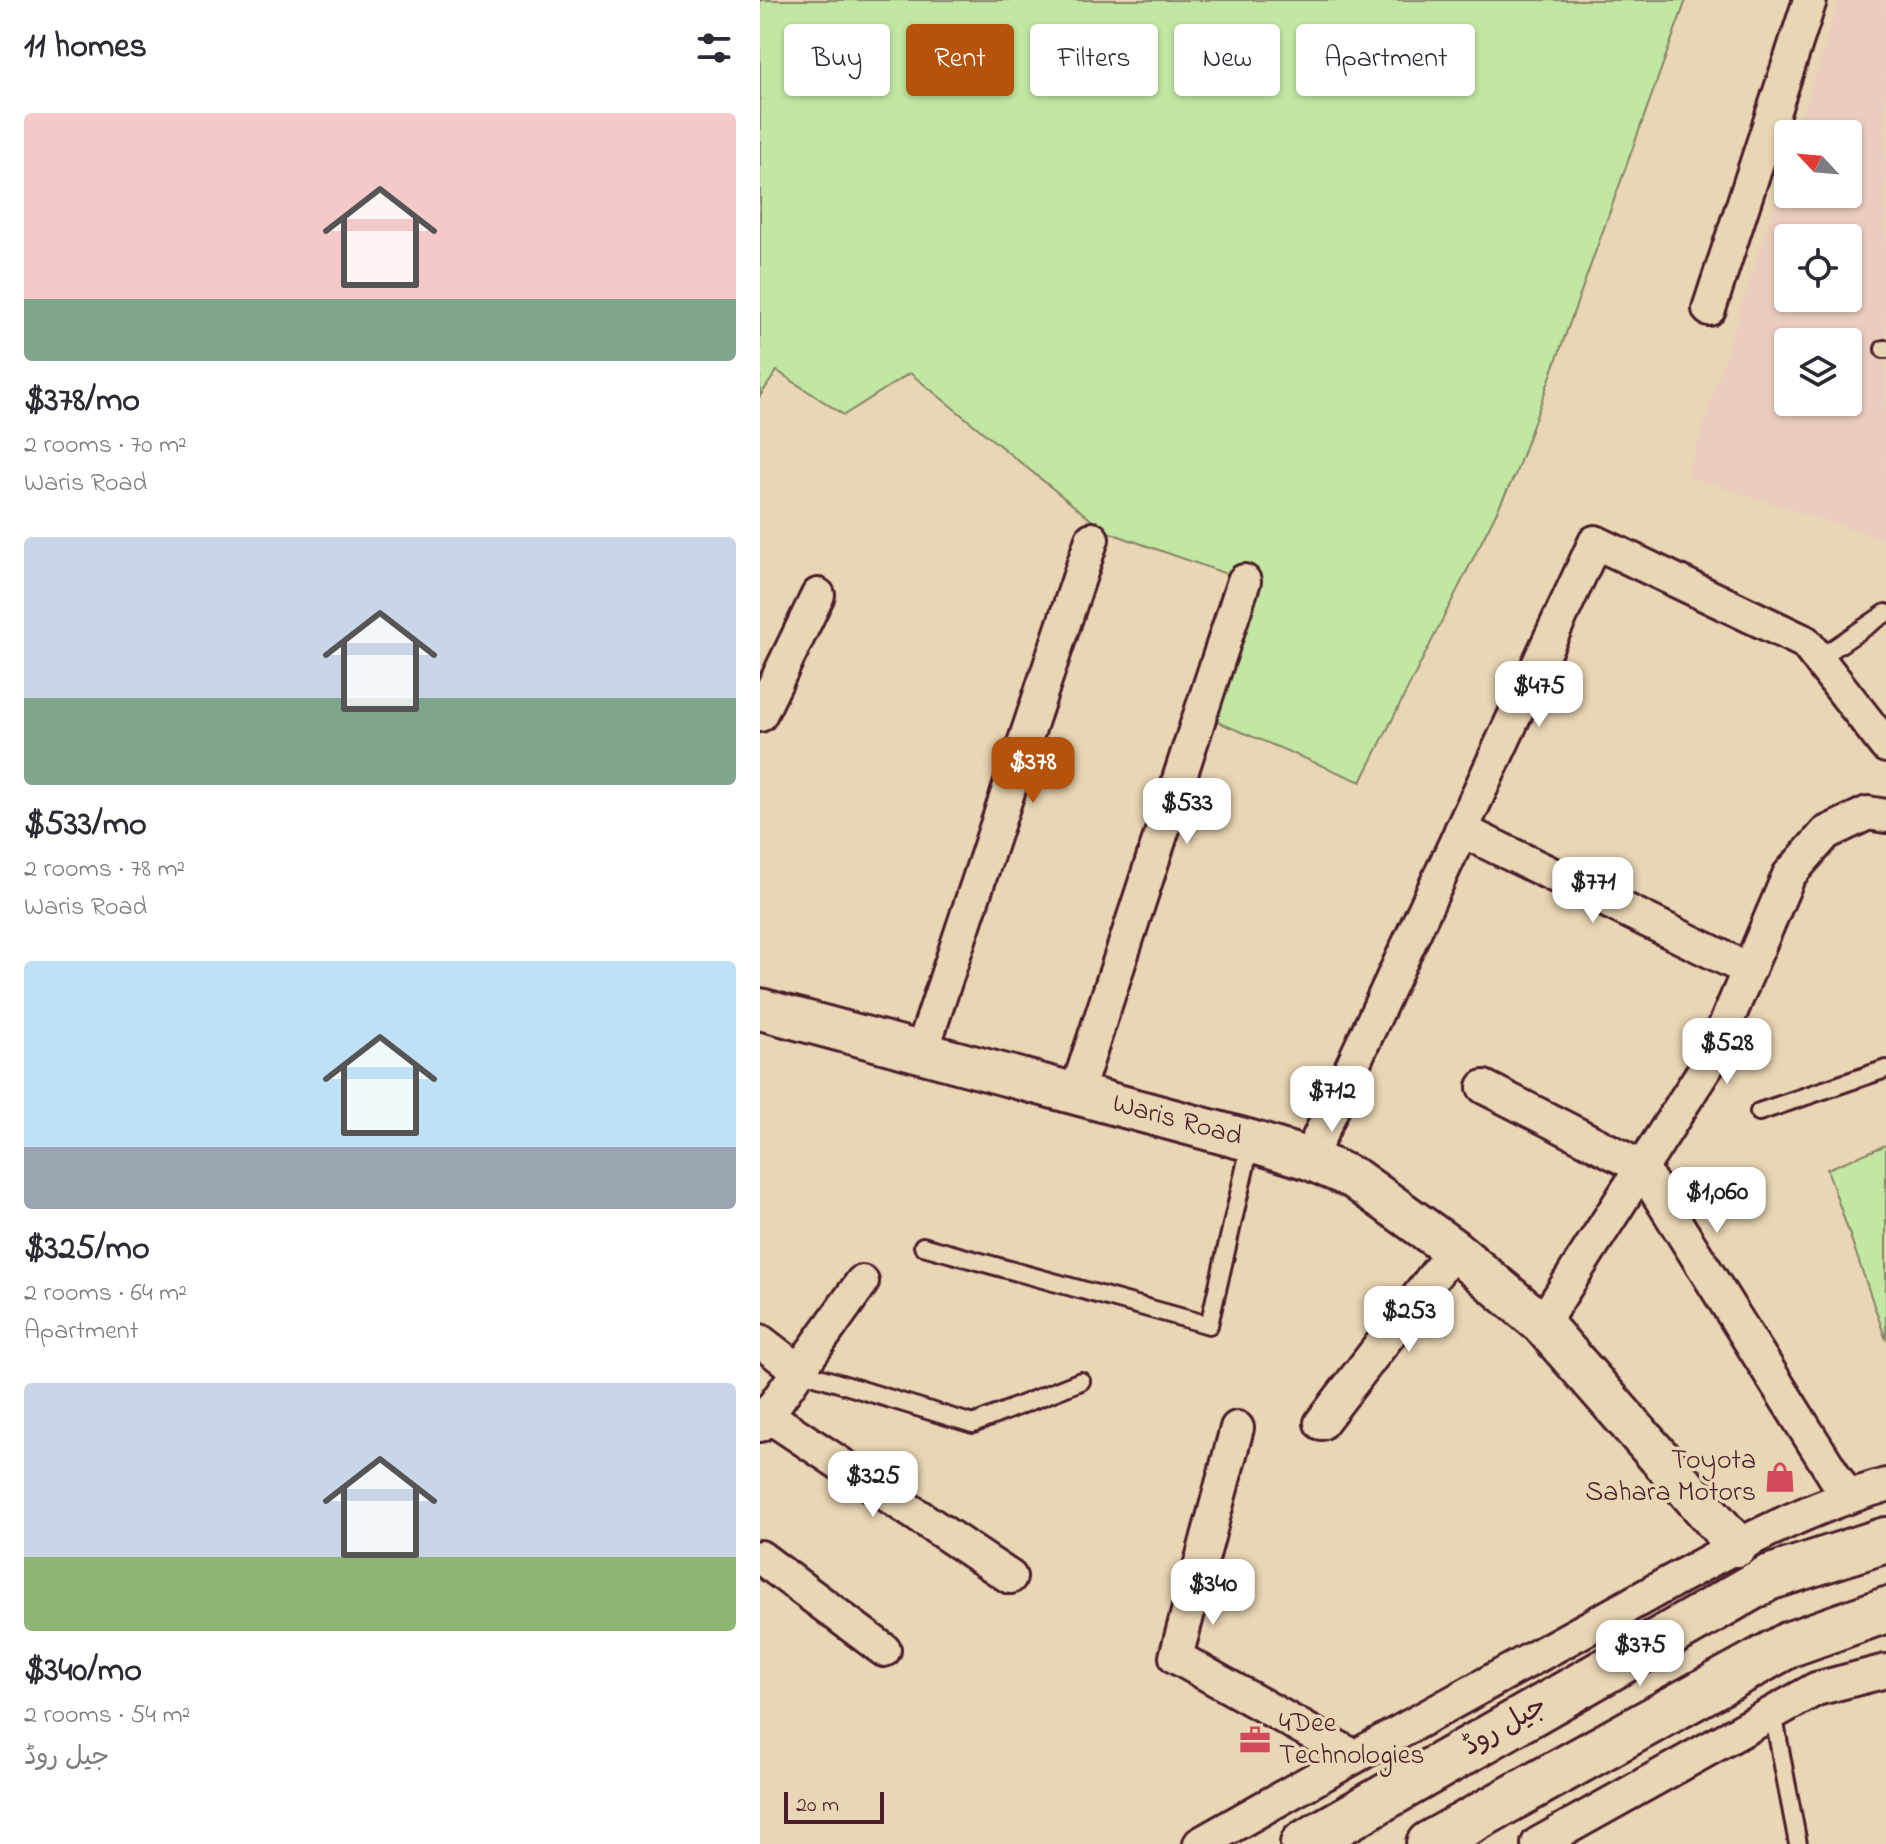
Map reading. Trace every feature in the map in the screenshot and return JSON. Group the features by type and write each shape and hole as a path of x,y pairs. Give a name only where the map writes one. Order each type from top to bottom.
{"main road":[{"name":"جیل روڈ","path":"1303,1844 1768,1578 1886,1540"},
{"path":"1429,1844 1790,1644 1886,1610"}],"street":[{"path":"1709,309 1810,0"},
{"path":"921,1054 1092,539"},
{"path":"1309,1159 1595,542 1805,642 1886,746"},
{"path":"1076,1094 1244,581"},
{"path":"760,715 818,595"},
{"path":"1542,1324 1710,1061 1789,875 1826,833 1868,813 1886,816"},
{"path":"1461,830 1749,970"},
{"name":"Waris Road","path":"760,1009 1251,1141 1309,1159 1355,1179 1454,1250 1542,1324 1737,1546"},
{"path":"1484,1087 1641,1167 1847,1496"},
{"path":"1321,1423 1454,1250"},
{"path":"862,1282 763,1420 1010,1577"},
{"path":"760,1341 799,1371"},
{"path":"1237,1428 1176,1657 1353,1756"},
{"path":"1200,1844 1353,1756 1737,1546 1847,1496 1886,1485"},
{"path":"760,1557 884,1650"},
{"path":"1538,1844 1816,1689 1886,1671"}],"lane":[{"path":"1818,659 1886,613"},
{"path":"1759,1112 1886,1069"},
{"path":"923,1246 1209,1325 1251,1141"},
{"path":"799,1371 973,1424 1081,1381"},
{"path":"1773,1713 1798,1844"}],"shaded area":[{"path":"1839,0 1886,0 1886,540 1687,476 1774,204 1774,208 1862,208 1862,120 1800,120"}],"green space":[{"path":"760,0 1686,0 1515,475 1361,782 1201,715 1244,580 1105,531 910,373 844,415 777,371 760,396"},
{"path":"1886,1145 1886,1340 1827,1169"}],"place":[{"name":"Toyota Sahara Motors","path":"1780,1477"},
{"name":"4Dee Technologies","path":"1255,1740"}]}
